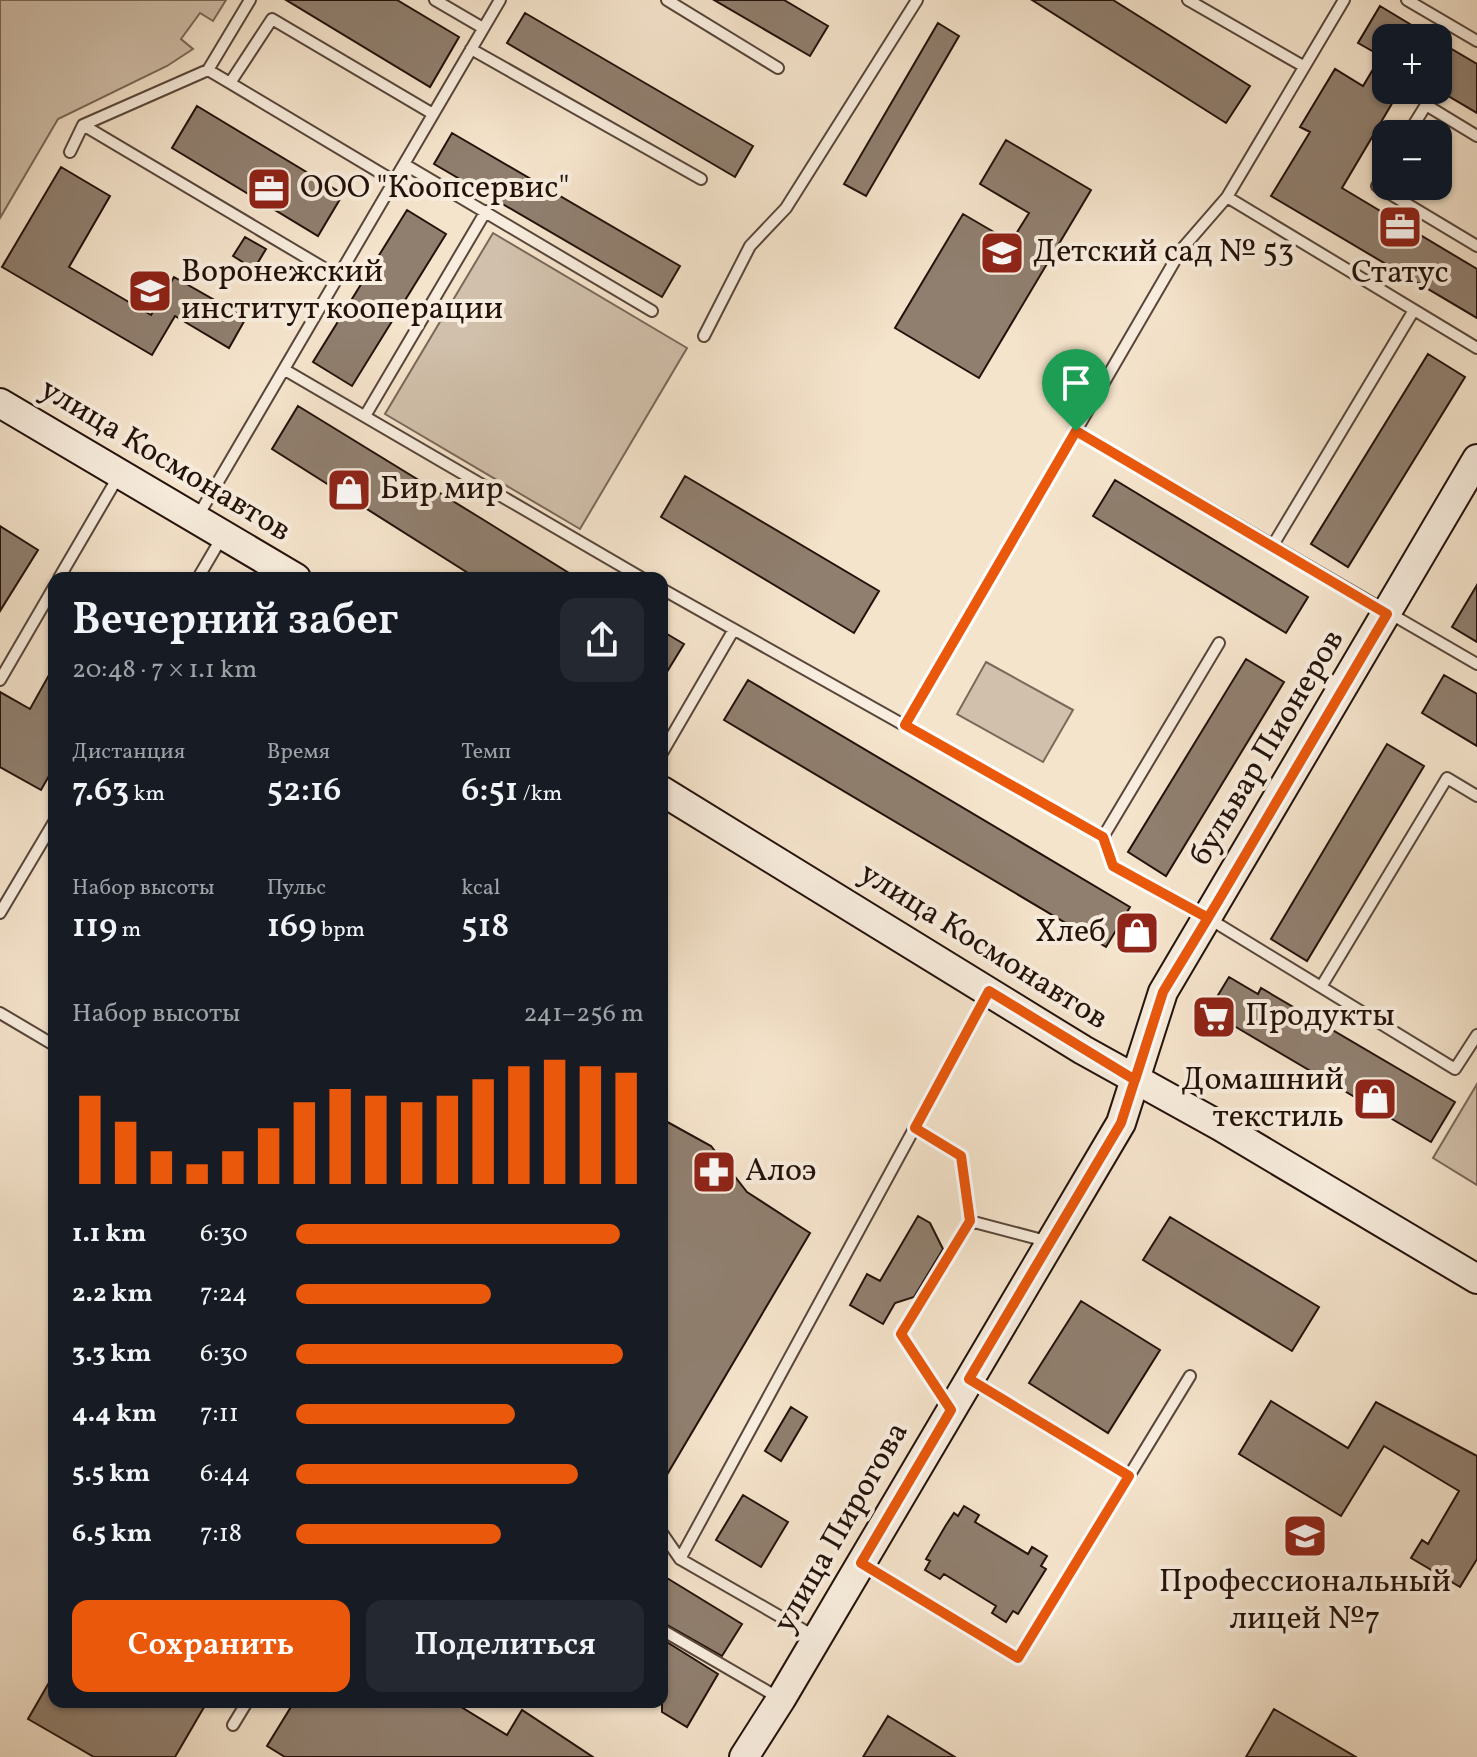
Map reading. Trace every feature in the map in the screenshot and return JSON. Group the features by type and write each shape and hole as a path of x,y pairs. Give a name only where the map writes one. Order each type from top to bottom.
{"street":[{"name":"улица Космонавтов","path":"0,403 286,572"},
{"name":"бульвар Пионеров","path":"1135,1080 1163,992 1477,459"},
{"name":"улица Космонавтов","path":"668,795 1135,1080 1220,1126 1477,1279"},
{"name":"улица Пирогова","path":"744,1757 1052,1243 1121,1123 1135,1080"}],"lane":[{"path":"70,152 83,125 208,70 250,0"},
{"path":"435,0 483,28"},
{"path":"196,520 500,0"},
{"path":"667,0 778,68"},
{"path":"704,336 750,246 786,208 917,0"},
{"path":"1188,0 1303,66"},
{"path":"905,725 1181,250 1227,197 1344,0"},
{"path":"1407,0 1477,41"},
{"path":"230,83 272,19 433,114"},
{"path":"471,49 701,179"},
{"path":"208,70 394,181"},
{"path":"1417,120 1426,105 1451,120"},
{"path":"1452,121 1477,136"},
{"path":"83,125 339,277"},
{"path":"404,164 652,311"},
{"path":"1227,197 1477,348"},
{"path":"1400,200 1477,246"},
{"path":"365,416 486,211"},
{"path":"1273,545 1414,310"},
{"path":"285,370 632,572"},
{"path":"1076,431 1477,664"},
{"path":"62,572 119,475"},
{"path":"201,572 223,535"},
{"path":"668,593 1103,837 1113,866 1208,918 1455,1069 1477,1035"},
{"path":"0,680 48,597"},
{"path":"668,743 733,631"},
{"path":"1103,837 1219,643"},
{"path":"1321,987 1447,778 1477,796"},
{"path":"0,913 48,832"},
{"path":"680,1559 989,991"},
{"path":"0,1013 48,1041"},
{"path":"915,1128 961,1156 970,1221 901,1334 951,1410"},
{"path":"970,1221 1052,1243"},
{"path":"861,1563 1018,1658 1190,1376"},
{"path":"969,1379 1129,1476"},
{"path":"668,1542 680,1559 817,1638"},
{"path":"668,1633 781,1699"},
{"path":"233,1725 243,1708"}],"shaded area":[{"path":"0,0 226,0 213,21 200,13 181,39 193,49 167,66 58,119 0,218"},
{"path":"493,233 687,348 580,529 385,414"},
{"path":"986,662 1073,710 1043,762 957,714"},
{"path":"1477,1084 1477,1185 1433,1158"}],"building":[{"path":"286,0 397,0 459,37 430,87"},
{"path":"714,0 784,0 828,26 810,56"},
{"path":"1032,0 1113,0 1250,86 1226,123"},
{"path":"1380,6 1410,24 1372,24 1372,51 1358,43"},
{"path":"525,13 753,146 735,177 507,43"},
{"path":"938,23 959,36 866,196 844,184"},
{"path":"1452,49 1477,64 1477,113 1452,98"},
{"path":"1335,69 1363,86 1372,71 1372,104 1392,104 1382,120 1372,120 1372,137 1342,188 1477,269 1477,318 1271,196 1310,132 1300,127"},
{"path":"197,106 343,194 318,236 172,148"},
{"path":"452,133 680,266 662,297 434,164"},
{"path":"1006,140 1091,190 979,378 895,328 963,214 1011,242 1029,213 980,184"},
{"path":"61,167 110,196 69,267 151,315 174,277 246,318 229,348 175,316 152,355 2,267"},
{"path":"407,210 446,234 352,386 313,362"},
{"path":"245,237 266,249 254,269 233,256"},
{"path":"1428,354 1465,377 1348,567 1311,544"},
{"path":"298,406 567,572 467,572 272,449"},
{"path":"685,476 879,591 854,633 661,517"},
{"path":"1115,480 1308,597 1286,633 1093,516"},
{"path":"0,526 38,550 0,611"},
{"path":"1477,585 1477,642 1452,627"},
{"path":"668,635 684,644 668,670"},
{"path":"1246,659 1284,682 1166,876 1128,852"},
{"path":"1444,675 1477,694 1477,746 1422,713"},
{"path":"48,677 48,778 41,790 0,767 0,692 30,709"},
{"path":"748,680 1130,907 1106,947 724,720"},
{"path":"1387,744 1424,766 1307,961 1271,939"},
{"path":"1229,977 1258,994 1261,988 1455,1102 1431,1142 1224,1020 1218,1029 1203,1020"},
{"path":"668,1122 711,1146 747,1192 810,1233 668,1473"},
{"path":"918,1216 930,1223 943,1249 914,1297 895,1303 883,1324 850,1305 867,1274 880,1281"},
{"path":"1170,1217 1319,1307 1292,1351 1143,1260"},
{"path":"1081,1301 1160,1350 1108,1433 1029,1383"},
{"path":"1271,1401 1348,1448 1376,1402 1477,1456 1477,1559 1460,1587 1411,1558 1422,1540 1428,1544 1459,1491 1384,1446 1341,1516 1239,1454"},
{"path":"791,1407 807,1417 781,1461 765,1451"},
{"path":"743,1495 788,1522 761,1567 716,1540"},
{"path":"964,1506 979,1515 975,1522 1028,1554 1032,1547 1047,1556 1041,1566 1046,1569 1018,1614 1013,1611 1006,1622 992,1613 996,1606 944,1574 940,1579 925,1570 930,1561 926,1559 946,1525 954,1513 958,1516"},
{"path":"668,1579 742,1624 722,1656 668,1625"},
{"path":"668,1643 718,1674 687,1727 662,1712 662,1708 668,1708"},
{"path":"48,1684 48,1708 204,1708 175,1757 94,1757 28,1719"},
{"path":"290,1708 463,1708 507,1735 522,1710 593,1757 285,1757 267,1746"},
{"path":"1274,1709 1356,1757 1246,1757"},
{"path":"888,1716 955,1757 863,1757"}],"place":[{"name":"ООО \"Коопсервис\"","path":"269,189"},
{"name":"Статус","path":"1400,227"},
{"name":"Детский сад № 53","path":"1002,253"},
{"name":"Воронежский институт кооперации","path":"150,291"},
{"name":"Бир мир","path":"349,490"},
{"name":"Хлеб","path":"1137,933"},
{"name":"Продукты","path":"1214,1017"},
{"name":"Домашний текстиль","path":"1375,1099"},
{"name":"Алоэ","path":"714,1172"},
{"name":"Профессиональный лицей №7","path":"1305,1536"}],"route":[{"path":"1076,431 905,725 1103,837 1113,866 1208,918 1163,992 1135,1080 1083,1050 989,991 915,1128 961,1156 970,1221 901,1334 951,1410 861,1563 1018,1658 1129,1476 969,1379 1121,1123 1163,992 1208,918 1217,903 1387,614 1076,431"}]}
